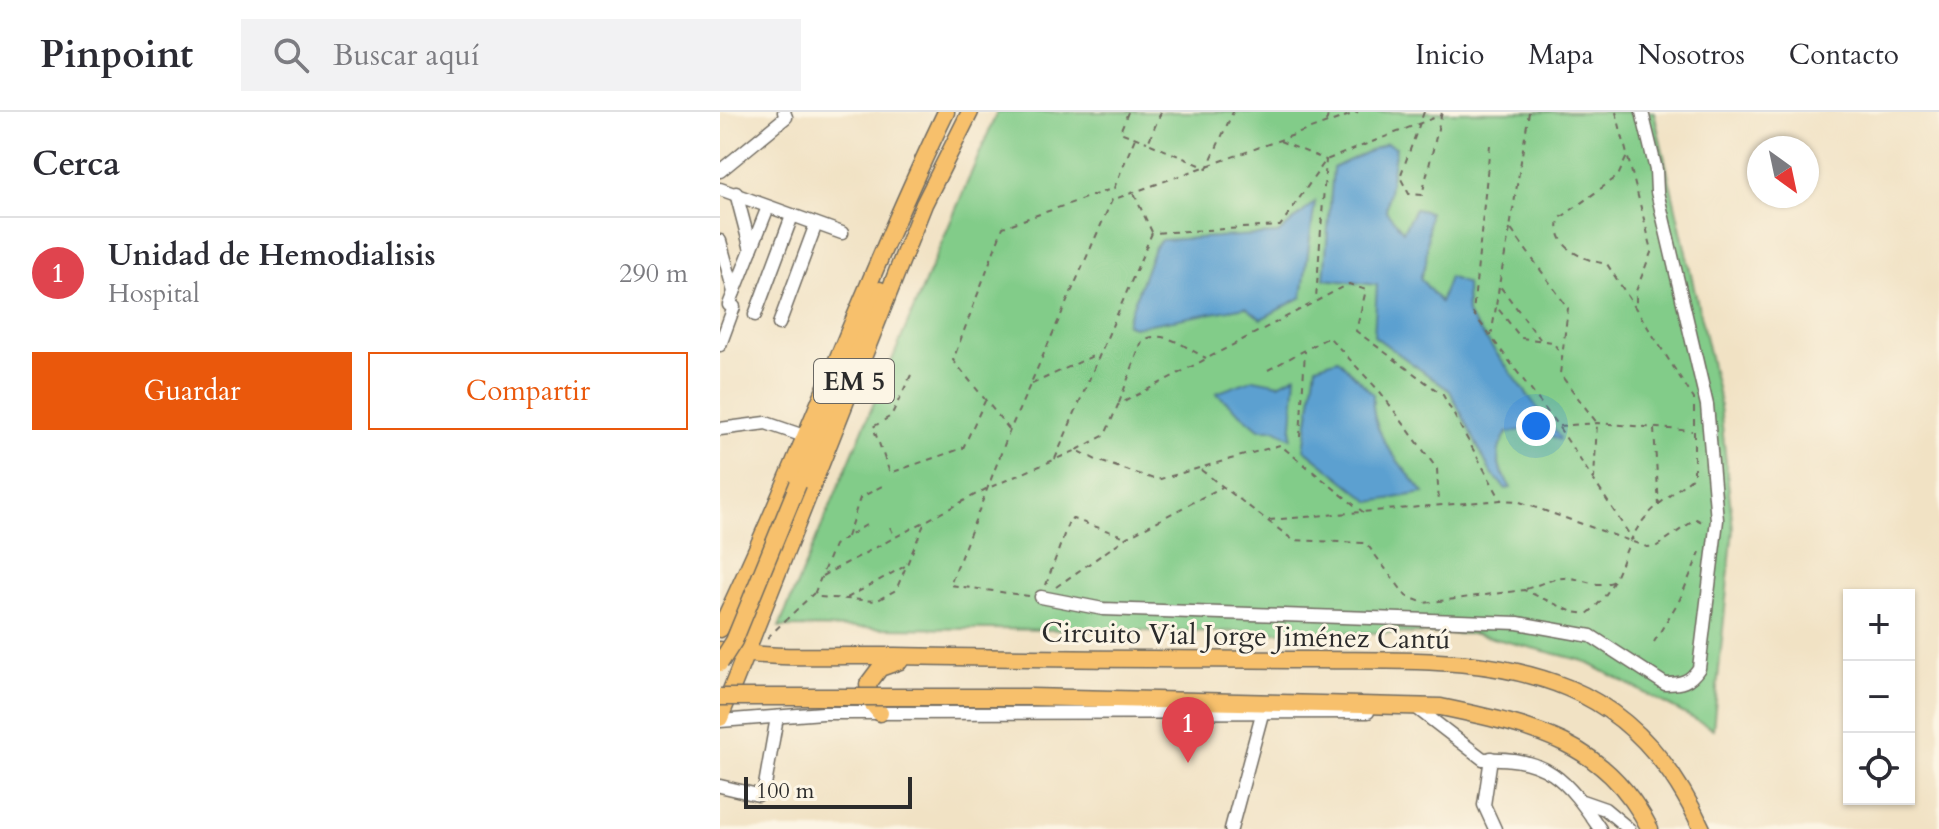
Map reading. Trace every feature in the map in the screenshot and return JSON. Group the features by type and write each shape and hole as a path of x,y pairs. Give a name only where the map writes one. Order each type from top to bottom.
{"main road":[{"name":"EM 5","path":"720,629 887,238 946,112"},
{"name":"EM 5","path":"720,720 924,204 970,112"},
{"path":"720,663 734,641 868,314 924,204"},
{"path":"720,603 738,592"},
{"name":"Circuito Vial Jorge Jiménez Cantú","path":"720,650 917,657 1366,661 1473,664 1509,670 1571,689 1612,711 1632,728 1670,771 1702,829"},
{"path":"880,713 870,701 868,684 873,676 880,668 917,657"},
{"path":"720,697 1200,698 1441,707 1551,734 1580,749 1616,781 1650,829"}],"street":[{"path":"1041,597 1103,609 1518,623 1591,636 1665,684 1679,684 1692,678 1699,668 1717,520 1707,405 1657,192 1656,170 1642,112"},
{"path":"720,171 787,114"},
{"path":"720,189 842,233"},
{"path":"736,193 751,250"},
{"path":"720,345 734,292 768,207"},
{"path":"755,315 792,216"},
{"path":"779,324 816,224"},
{"path":"720,241 734,292"},
{"path":"720,429 766,423 804,436"},
{"path":"720,720 880,713 1262,714 1441,707"},
{"path":"1418,709 1483,759 1510,757 1542,766 1566,783 1600,829"},
{"path":"1231,829 1262,714"},
{"path":"720,786 758,795 764,791 777,717"},
{"path":"1491,758 1484,805 1495,829"},
{"path":"1582,801 1605,809 1629,829"}],"path":[{"path":"1128,112 1120,132 1207,168"},
{"path":"1148,143 1161,112"},
{"path":"1207,168 1233,112"},
{"path":"1326,123 1329,112"},
{"path":"1223,486 1127,537 1041,597 950,585 1010,430 1112,200 1358,112"},
{"path":"1424,112 1400,177 1409,194 1422,195 1442,114"},
{"path":"1491,339 1529,112"},
{"path":"1616,112 1652,250 1636,291 1636,306"},
{"path":"1152,233 1280,226 1326,160 1442,114"},
{"path":"1010,430 953,360 1003,227 1114,188 1135,138"},
{"path":"1280,141 1326,160"},
{"path":"1490,145 1473,313 1558,426 1634,541"},
{"path":"1524,590 1573,612 1587,614 1600,604 1616,580 1644,519 1694,476 1694,399 1607,264 1581,260 1571,253 1558,227 1559,219 1618,176 1627,156"},
{"path":"1316,300 1326,160"},
{"path":"1054,460 1097,353 1152,233 1134,193"},
{"path":"1510,228 1568,308 1560,374 1597,423 1594,480"},
{"path":"1118,405 1349,284 1366,290 1356,331 1443,395 1501,500"},
{"path":"1499,285 1540,339"},
{"path":"1496,306 1521,338 1553,342 1562,356"},
{"path":"822,576 986,489 1105,435 1142,341 1150,336 1160,335 1207,359"},
{"path":"1268,370 1329,337 1381,393 1437,469 1440,505"},
{"path":"1300,437 1305,349"},
{"path":"1031,385 1097,353"},
{"path":"911,375 891,416 873,427 890,473 963,448 985,400"},
{"path":"1558,426 1597,423 1694,431"},
{"path":"1654,428 1659,506"},
{"path":"1077,450 1157,480 1201,470 1280,445 1363,512"},
{"path":"1201,470 1293,540 1366,543 1406,596 1424,603 1524,590 1560,578 1572,578 1593,586 1616,580"},
{"path":"847,538 860,498 882,486"},
{"path":"1268,521 1501,500 1517,501 1647,547 1657,546 1696,519 1703,520 1706,530"},
{"path":"1041,597 1070,518 1127,537"},
{"path":"815,592 818,597 876,601 896,590 926,520"},
{"path":"767,638 815,592 834,545 866,525"},
{"path":"890,527 895,537"},
{"path":"1654,642 1697,566 1703,542"},
{"path":"844,599 906,566"}],"green space":[{"path":"997,112 1654,112 1719,397 1733,529 1713,729 1584,661 1476,634 779,627"}],"water":[{"path":"1386,143 1396,147 1386,211 1403,231 1415,209 1429,212 1426,263 1420,278 1440,302 1449,277 1466,284 1467,314 1560,438 1534,427 1507,433 1499,448 1498,461 1511,488 1506,489 1491,473 1450,391 1374,336 1377,285 1324,279 1333,168"},
{"path":"1315,202 1302,297 1261,319 1246,307 1133,327 1126,324 1154,248 1161,240 1278,234"},
{"path":"1338,359 1373,394 1373,409 1381,435 1424,493 1371,502 1304,449 1316,366"},
{"path":"1296,375 1291,438 1275,429 1259,429 1216,393 1254,379 1279,384"}],"place":[{"name":"Unidad de Hemodialisis","path":"1188,763"}]}
